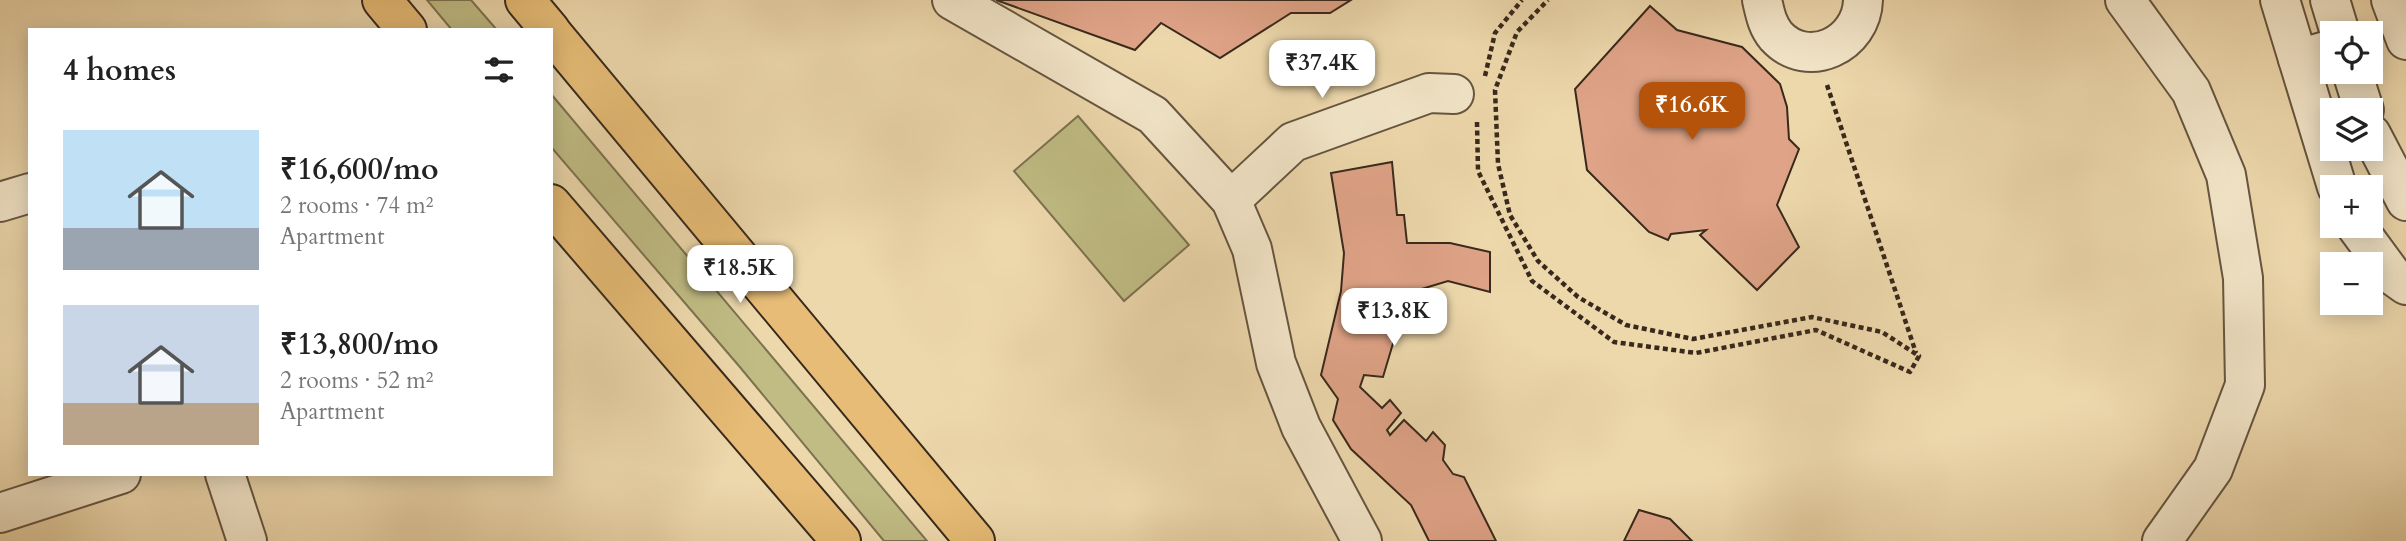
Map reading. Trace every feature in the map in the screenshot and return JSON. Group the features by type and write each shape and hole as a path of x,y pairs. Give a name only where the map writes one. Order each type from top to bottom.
{"main road":[{"path":"382,0 405,28"},
{"path":"525,0 548,28"},
{"path":"553,35 975,541"},
{"path":"553,206 841,541"}],"street":[{"path":"952,0 1153,116 1231,200 1252,249 1276,363 1301,427 1362,541"},
{"path":"1762,0 1766,19 1776,36 1792,48 1816,51 1831,49 1848,39 1859,22 1864,1"},
{"path":"2125,0 2191,91 2226,175 2243,278 2245,385 2214,469 2162,541"},
{"path":"2280,0 2315,54 2335,175"},
{"path":"2330,0 2336,21"},
{"path":"2392,0 2406,40"},
{"path":"1231,200 1293,142 1429,93 1471,99"},
{"path":"2383,158 2404,199 2383,214"},
{"path":"0,202 28,194"},
{"path":"2363,238 2392,275 2406,285"},
{"path":"0,513 115,476"},
{"path":"226,476 247,541"}],"path":[{"path":"1522,0 1495,33 1471,99 1478,171 1532,281 1614,342 1696,353 1816,330 1910,372 1919,356 1816,51"},
{"path":"1548,0 1517,32 1496,90 1498,164 1510,215 1538,261 1578,297 1626,325 1693,339 1812,317 1882,332 1916,353"}],"shaded area":[{"path":"427,0 471,0 495,28 450,28"},
{"path":"553,96 927,541 884,541 739,366 553,149"},
{"path":"1078,116 1189,245 1124,301 1014,171"}],"building":[{"path":"996,0 1351,0 1330,13 1291,13 1220,58 1161,23 1135,50"},
{"path":"1650,6 1677,30 1742,47 1780,84 1787,107 1789,139 1799,149 1777,205 1799,247 1757,290 1700,235 1706,230 1671,234 1668,240 1649,232 1587,170 1575,89"},
{"path":"1392,162 1397,215 1404,215 1407,243 1450,243 1490,252 1490,292 1448,281 1408,293 1383,377 1364,375 1360,387 1382,408 1390,400 1401,413 1387,430 1390,435 1404,420 1426,441 1433,432 1445,445 1443,460 1453,474 1464,477 1496,541 1429,541 1411,505 1351,449 1333,420 1338,399 1321,375 1341,291 1344,253 1331,173"},
{"path":"1639,510 1670,519 1692,541 1624,541"}]}
